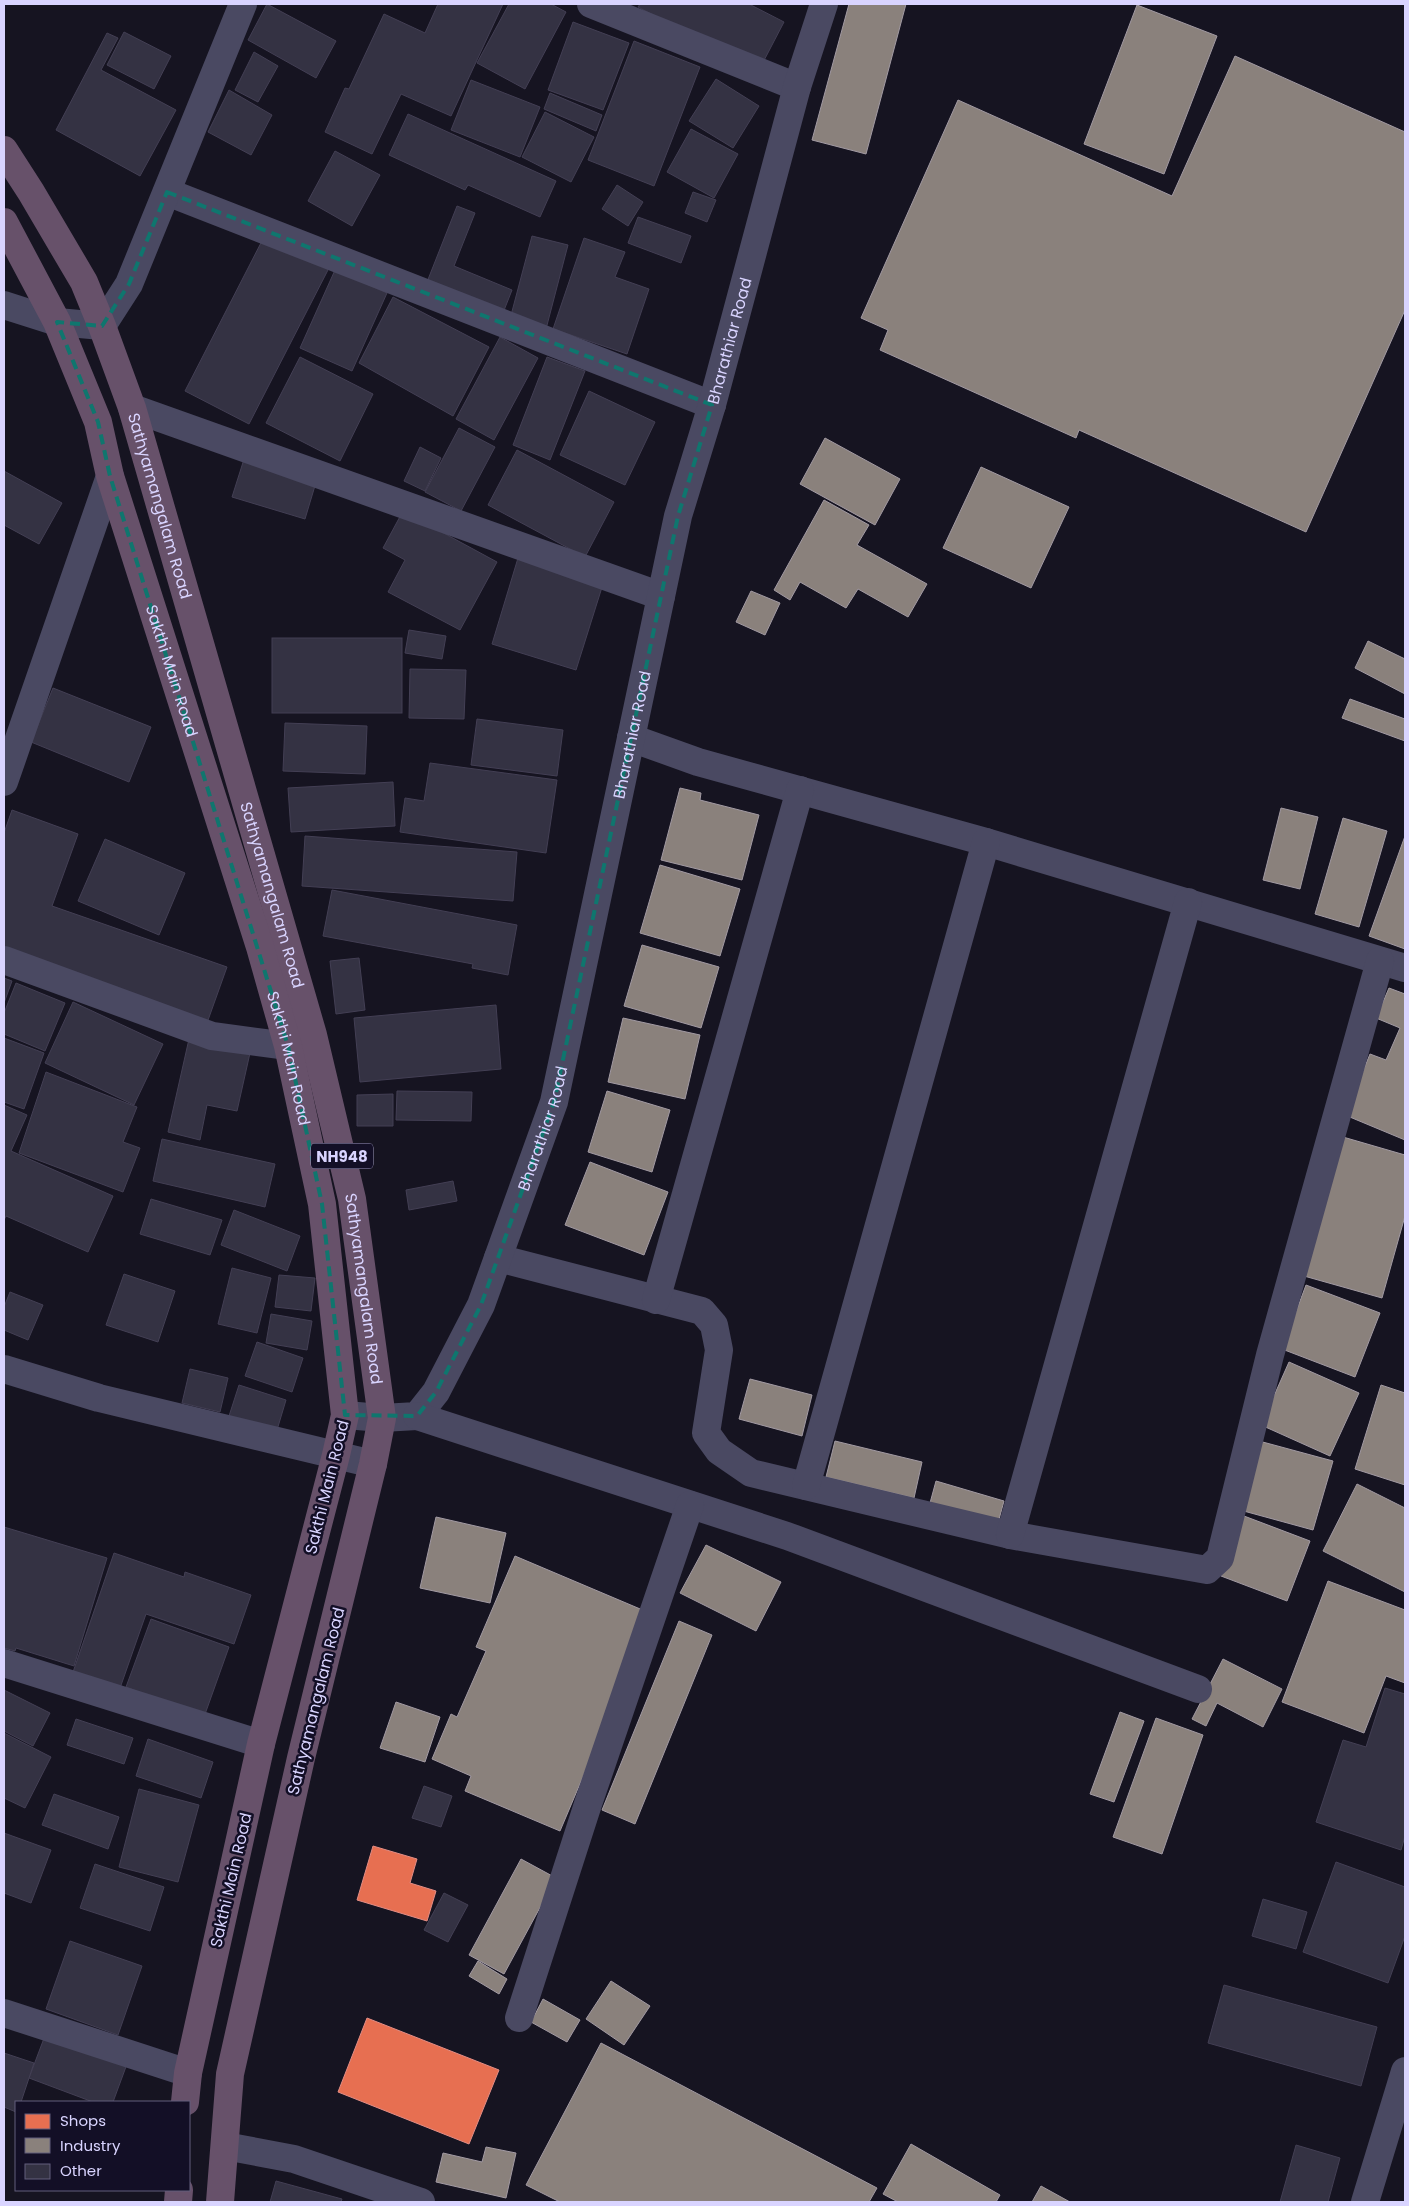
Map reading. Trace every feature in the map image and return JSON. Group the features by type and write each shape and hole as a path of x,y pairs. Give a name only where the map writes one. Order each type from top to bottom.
{"highway":[{"name":"Sathyamangalam Road","path":"4,150 84,282 132,408 313,1035 352,1199 382,1418 373,1464 301,1758 230,2074 220,2202"},
{"name":"Sakthi Main Road","path":"4,222 57,322 98,422 110,476 260,947 288,1046 322,1204 345,1415 261,1744 188,2073 185,2101"}],"street":[{"path":"4,305 57,322 102,326 129,284 243,4"},
{"path":"592,4 797,87"},
{"name":"Bharathiar Road","path":"416,1416 436,1392 481,1305 554,1102 678,516 712,405 797,87 824,4"},
{"path":"167,192 712,405"},
{"path":"132,408 661,596"},
{"path":"4,782 110,476"},
{"path":"498,1258 702,1311 714,1325 719,1350 706,1433 719,1451 751,1473 1010,1535 1207,1570 1220,1558 1270,1355 1393,965 986,842 698,762 631,738"},
{"path":"656,1300 800,790"},
{"path":"806,1486 986,842"},
{"path":"1010,1535 1188,902"},
{"path":"4,960 212,1036 288,1046"},
{"path":"4,1369 99,1398 373,1464"},
{"path":"345,1415 382,1418 416,1416 797,1539 1198,1689"},
{"path":"519,2018 588,1804 690,1505"},
{"path":"4,1664 261,1744"},
{"path":"4,2013 188,2073"},
{"path":"1365,2202 1405,2071"},
{"path":"225,2146 294,2159 421,2202"}],"highlighted area":[{"path":"167,192 712,405 678,516 554,1102 481,1305 436,1392 417,1416 345,1415 322,1204 288,1046 110,476 98,422 57,322 102,326 129,284"}],"building: Shops":[{"path":"373,1846 417,1859 410,1883 436,1891 427,1921 357,1900"},
{"path":"367,2018 499,2070 469,2144 338,2092"}],"building: Industry":[{"path":"849,4 906,4 866,154 812,140"},
{"path":"1137,5 1217,36 1164,174 1084,144"},
{"path":"1235,56 1405,132 1405,310 1306,532 1079,430 1076,438 880,350 888,330 861,318 958,100 1172,196"},
{"path":"825,438 900,479 875,525 800,484"},
{"path":"981,467 1069,507 1031,588 943,548"},
{"path":"824,500 869,525 857,545 927,584 908,617 858,589 846,608 800,582 790,600 774,590"},
{"path":"751,591 780,603 765,635 736,622"},
{"path":"1368,641 1405,659 1405,694 1355,668"},
{"path":"1350,699 1405,719 1405,741 1342,718"},
{"path":"680,788 701,793 700,800 759,815 742,880 661,860"},
{"path":"1281,808 1318,817 1300,889 1263,880"},
{"path":"1343,818 1387,831 1359,927 1315,914"},
{"path":"1405,836 1405,949 1369,936"},
{"path":"660,865 740,889 720,956 640,933"},
{"path":"642,945 719,967 701,1028 624,1006"},
{"path":"1389,988 1405,994 1405,1140 1345,1115 1370,1054 1386,1060 1400,1028 1376,1018"},
{"path":"623,1018 700,1035 685,1099 608,1082"},
{"path":"607,1091 670,1110 652,1172 588,1152"},
{"path":"1343,1137 1405,1155 1405,1216 1382,1298 1304,1276"},
{"path":"590,1162 668,1192 644,1255 565,1225"},
{"path":"1306,1285 1380,1313 1355,1377 1282,1349"},
{"path":"1289,1362 1359,1393 1330,1456 1261,1425"},
{"path":"750,1379 812,1395 802,1436 739,1419"},
{"path":"1381,1385 1405,1393 1405,1485 1355,1469"},
{"path":"835,1441 922,1462 914,1498 826,1477"},
{"path":"1259,1441 1333,1461 1313,1530 1240,1510"},
{"path":"936,1481 1004,1501 998,1523 930,1503"},
{"path":"1357,1484 1405,1508 1405,1592 1323,1551"},
{"path":"1244,1516 1310,1541 1287,1601 1221,1576"},
{"path":"436,1517 506,1533 490,1603 420,1588"},
{"path":"706,1545 781,1582 756,1631 680,1593"},
{"path":"515,1556 652,1614 560,1831 465,1791 471,1776 432,1759 451,1714 457,1717 486,1651 476,1647"},
{"path":"1328,1581 1405,1610 1405,1683 1386,1676 1364,1733 1282,1702"},
{"path":"679,1621 712,1635 635,1824 602,1810"},
{"path":"1223,1659 1282,1689 1263,1727 1217,1703 1206,1726 1192,1719"},
{"path":"396,1702 440,1717 425,1762 380,1748"},
{"path":"1120,1712 1144,1721 1114,1802 1090,1794"},
{"path":"1156,1718 1203,1735 1162,1854 1113,1837"},
{"path":"521,1859 556,1878 504,1974 469,1955"},
{"path":"478,1961 507,1979 499,1994 469,1976"},
{"path":"611,1981 650,2006 624,2045 586,2019"},
{"path":"543,1999 580,2020 567,2042 531,2022"},
{"path":"601,2043 877,2188 869,2202 560,2202 526,2185"},
{"path":"911,2144 1000,2195 996,2202 898,2202 883,2194"},
{"path":"486,2147 516,2153 506,2198 436,2182 443,2153 482,2162"},
{"path":"1041,2186 1070,2202 1032,2202"}],"building: Other":[{"path":"267,4 336,41 316,78 248,40"},
{"path":"438,4 503,4 451,116 401,94 372,154 325,132 345,88 349,89 384,14 425,33"},
{"path":"509,4 551,4 566,12 525,89 477,63"},
{"path":"640,4 749,4 784,22 759,70 638,7"},
{"path":"573,22 629,43 603,110 548,90"},
{"path":"124,32 171,56 154,89 107,65"},
{"path":"107,33 118,38 101,70 176,110 140,176 56,130"},
{"path":"634,41 700,67 654,186 588,160"},
{"path":"254,52 278,66 258,102 235,90"},
{"path":"716,79 759,106 733,148 689,121"},
{"path":"471,80 540,107 520,157 451,130"},
{"path":"229,90 272,115 251,155 208,132"},
{"path":"550,93 602,115 596,131 544,109"},
{"path":"545,112 594,137 571,182 522,157"},
{"path":"408,114 556,181 540,217 468,185 465,190 389,155"},
{"path":"691,129 738,154 714,198 667,172"},
{"path":"335,151 380,175 352,226 308,201"},
{"path":"617,185 643,202 628,226 602,209"},
{"path":"693,192 716,200 707,222 685,213"},
{"path":"457,206 475,213 454,266 512,290 503,313 427,282"},
{"path":"638,217 691,236 681,263 628,243"},
{"path":"265,235 329,268 249,424 185,391"},
{"path":"532,236 568,245 546,329 510,319"},
{"path":"584,238 625,252 615,277 649,289 627,354 553,329"},
{"path":"335,270 387,293 352,371 300,348"},
{"path":"393,297 489,347 453,416 359,363"},
{"path":"500,337 538,358 494,440 456,419"},
{"path":"300,357 373,394 340,461 266,423"},
{"path":"547,357 585,371 550,460 513,445"},
{"path":"589,391 655,422 625,485 560,455"},
{"path":"459,428 495,447 461,511 425,492"},
{"path":"420,447 441,458 425,491 404,481"},
{"path":"517,450 614,502 585,557 488,505"},
{"path":"245,456 317,479 305,519 232,497"},
{"path":"4,471 62,503 39,544 4,525"},
{"path":"403,511 497,562 460,630 388,592 405,560 383,548"},
{"path":"518,558 603,584 576,670 492,644"},
{"path":"409,630 446,636 442,659 405,653"},
{"path":"272,638 402,638 402,713 272,713"},
{"path":"410,669 466,670 464,719 409,718"},
{"path":"53,688 151,727 129,782 31,742"},
{"path":"477,719 563,730 557,776 471,765"},
{"path":"285,723 367,726 365,774 283,771"},
{"path":"430,763 557,780 546,853 400,832 405,798 424,801"},
{"path":"393,782 395,826 291,832 288,788"},
{"path":"12,810 78,834 52,906 227,967 207,1023 4,952 4,833"},
{"path":"305,836 517,852 513,901 302,886"},
{"path":"105,839 185,873 159,935 78,901"},
{"path":"332,890 517,925 508,975 472,968 473,964 323,936"},
{"path":"359,958 365,1010 336,1014 330,961"},
{"path":"4,978 12,981 4,1003"},
{"path":"16,983 65,1003 45,1051 4,1034 4,1013"},
{"path":"73,1002 163,1044 134,1105 45,1063"},
{"path":"496,1005 501,1069 360,1082 354,1018"},
{"path":"4,1038 44,1053 24,1109 4,1102"},
{"path":"189,1039 250,1053 237,1111 207,1105 200,1140 168,1132"},
{"path":"46,1072 137,1107 123,1142 140,1148 123,1192 19,1153"},
{"path":"397,1091 472,1092 471,1121 396,1120"},
{"path":"393,1094 393,1126 357,1126 357,1095"},
{"path":"4,1105 27,1115 11,1151 113,1196 88,1252 6,1216 4,1220"},
{"path":"162,1139 275,1164 265,1207 153,1181"},
{"path":"453,1181 457,1201 409,1210 406,1190"},
{"path":"151,1199 222,1220 210,1255 140,1234"},
{"path":"234,1210 300,1236 287,1271 221,1245"},
{"path":"232,1268 271,1278 257,1333 218,1324"},
{"path":"124,1274 175,1291 158,1342 106,1325"},
{"path":"279,1275 315,1278 311,1311 275,1307"},
{"path":"10,1292 43,1305 28,1340 4,1330 4,1307"},
{"path":"271,1314 312,1321 307,1350 266,1343"},
{"path":"257,1342 303,1358 292,1392 245,1376"},
{"path":"190,1369 228,1378 220,1412 182,1403"},
{"path":"239,1385 286,1400 277,1430 229,1416"},
{"path":"4,1527 107,1558 74,1666 16,1648 15,1651 4,1648"},
{"path":"114,1553 184,1577 185,1572 251,1595 234,1644 146,1614 119,1691 72,1675"},
{"path":"151,1619 229,1647 204,1717 126,1687"},
{"path":"1385,1688 1405,1694 1405,1836 1401,1850 1316,1822 1343,1740 1366,1747"},
{"path":"4,1690 50,1713 33,1746 4,1731"},
{"path":"76,1719 133,1738 124,1764 67,1745"},
{"path":"4,1733 51,1757 25,1808 4,1798"},
{"path":"148,1739 213,1762 201,1798 136,1776"},
{"path":"424,1786 452,1796 441,1827 412,1818"},
{"path":"139,1789 199,1805 178,1882 119,1867"},
{"path":"54,1794 119,1817 108,1849 42,1825"},
{"path":"4,1833 51,1850 31,1903 4,1893"},
{"path":"1336,1862 1405,1887 1405,1936 1388,1983 1303,1952"},
{"path":"95,1864 164,1887 150,1931 80,1908"},
{"path":"444,1893 468,1905 448,1942 424,1930"},
{"path":"1263,1899 1307,1912 1296,1949 1252,1936"},
{"path":"70,1941 142,1966 118,2035 46,2009"},
{"path":"1224,1985 1377,2027 1361,2086 1208,2043"},
{"path":"46,2033 127,2064 113,2101 90,2101 29,2078"},
{"path":"4,2053 34,2063 21,2101 15,2101 15,2112 4,2107"},
{"path":"1296,2145 1340,2158 1328,2202 1280,2202"},
{"path":"276,2181 342,2199 341,2202 270,2202"}]}
